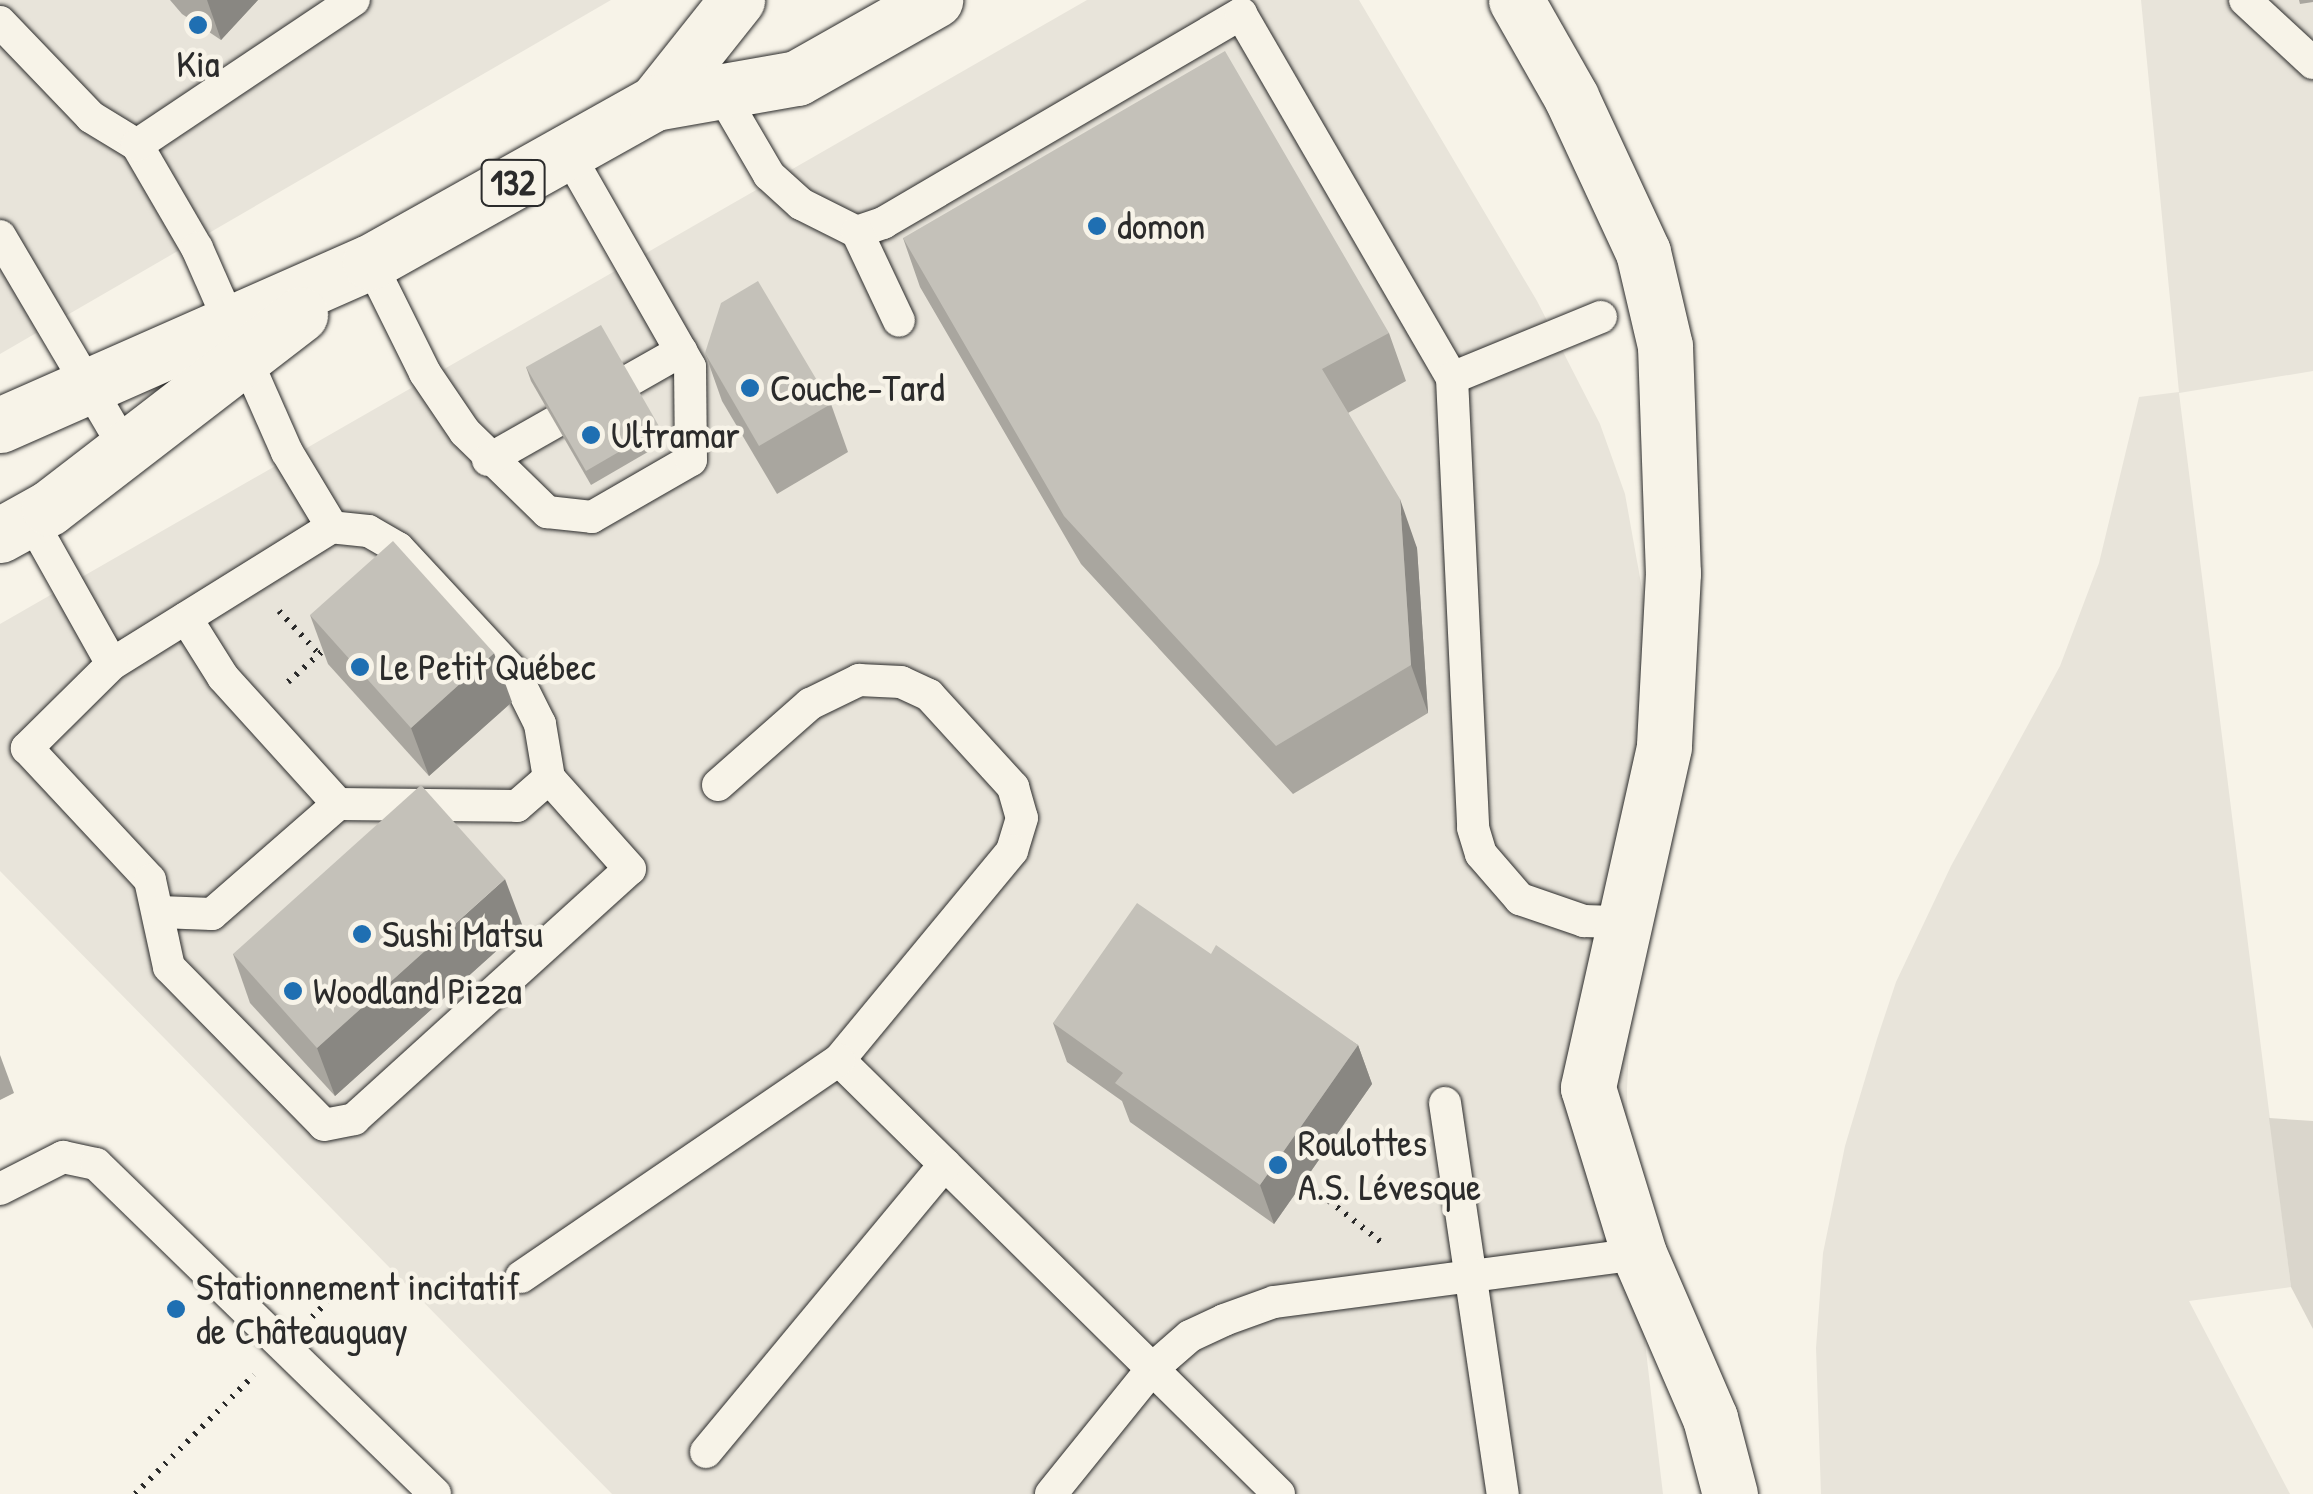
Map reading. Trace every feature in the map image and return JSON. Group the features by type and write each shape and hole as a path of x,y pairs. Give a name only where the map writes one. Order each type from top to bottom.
{"main road":[{"path":"708,69 737,0"},
{"name":"132","path":"0,425 90,384 240,338 655,103 708,69 797,78 935,0"},
{"path":"1516,0 1572,98 1643,252 1664,346 1673,573 1664,746 1588,1088 1640,1254 1710,1418 1730,1494"},
{"name":"132","path":"15,527 125,448 240,338"}],"lane":[{"path":"137,145 354,0"},
{"path":"2245,0 2313,62"},
{"path":"857,232 884,223 1241,14 1452,378 1472,828 1481,854 1520,899 1584,921 1622,922"},
{"path":"0,22 91,117 137,145 240,338 287,452 332,527"},
{"path":"708,69 770,175 801,204 857,232 899,322"},
{"path":"370,262 424,373 488,460 547,512 592,517 691,460 690,366 568,153"},
{"path":"0,236 125,448"},
{"path":"1452,378 1600,317"},
{"path":"630,380 681,350"},
{"path":"488,460 555,422"},
{"path":"15,527 112,664"},
{"path":"332,527 368,531 398,548 515,674 540,724 549,778 630,869 340,1125 315,1121 179,979 164,954 160,912 141,867 27,748 112,664 332,527"},
{"path":"186,618 223,677 338,804"},
{"path":"521,1277 839,1060 1012,850 1022,818 1014,787 928,695 901,682 859,680 810,704 718,785"},
{"path":"160,912 212,914 338,804 517,806 549,778"},
{"path":"839,1060 1280,1494"},
{"path":"1445,1103 1502,1494"},
{"path":"0,1189 63,1157 96,1164 434,1494"},
{"path":"706,1452 944,1164"},
{"path":"1051,1494 1152,1369 1190,1336 1274,1302 1640,1254"}],"path":[{"path":"249,579 319,654 334,641 344,650"},
{"path":"1304,1181 1374,1230 1384,1245 1392,1287"},
{"path":"135,1494 330,1299"}],"shaded area":[{"path":"0,0 611,0 0,354"},
{"path":"1087,0 1359,0 1537,301 1600,424 1625,494 1649,628 1627,1089 1629,1208 1663,1494 612,1494 0,871 0,624"},
{"path":"2141,0 2313,0 2313,371 2179,393 2291,1287 2189,1301 2290,1494 1821,1494 1816,1348 1823,1253 1845,1146 1877,1039 1896,982 1951,866 2060,666 2099,563 2139,397 2179,392"},
{"path":"2269,1118 2313,1121 2313,1329 2291,1287"}],"building":[{"path":"1225,51 1389,333 1322,369 1400,499 1411,665 1276,746 1064,516 903,238"},
{"path":"758,281 831,404 759,446 705,353 721,303"},
{"path":"601,325 660,428 586,471 526,367"},
{"path":"393,541 494,653 411,728 310,615"},
{"path":"421,785 505,879 317,1048 233,954"},
{"path":"1137,903 1211,954 1216,945 1358,1045 1260,1185 1115,1083 1123,1073 1053,1023"}],"place":[{"name":"Kia","path":"198,25"},
{"name":"domon","path":"1097,226"},
{"name":"Couche-Tard","path":"750,388"},
{"name":"Ultramar","path":"591,435"},
{"name":"Le Petit Québec","path":"360,667"},
{"name":"Sushi Matsu","path":"362,934"},
{"name":"Woodland Pizza","path":"293,991"},
{"name":"Roulottes A.S. Lévesque","path":"1278,1165"},
{"name":"Stationnement incitatif de Châteauguay","path":"176,1309"}]}
